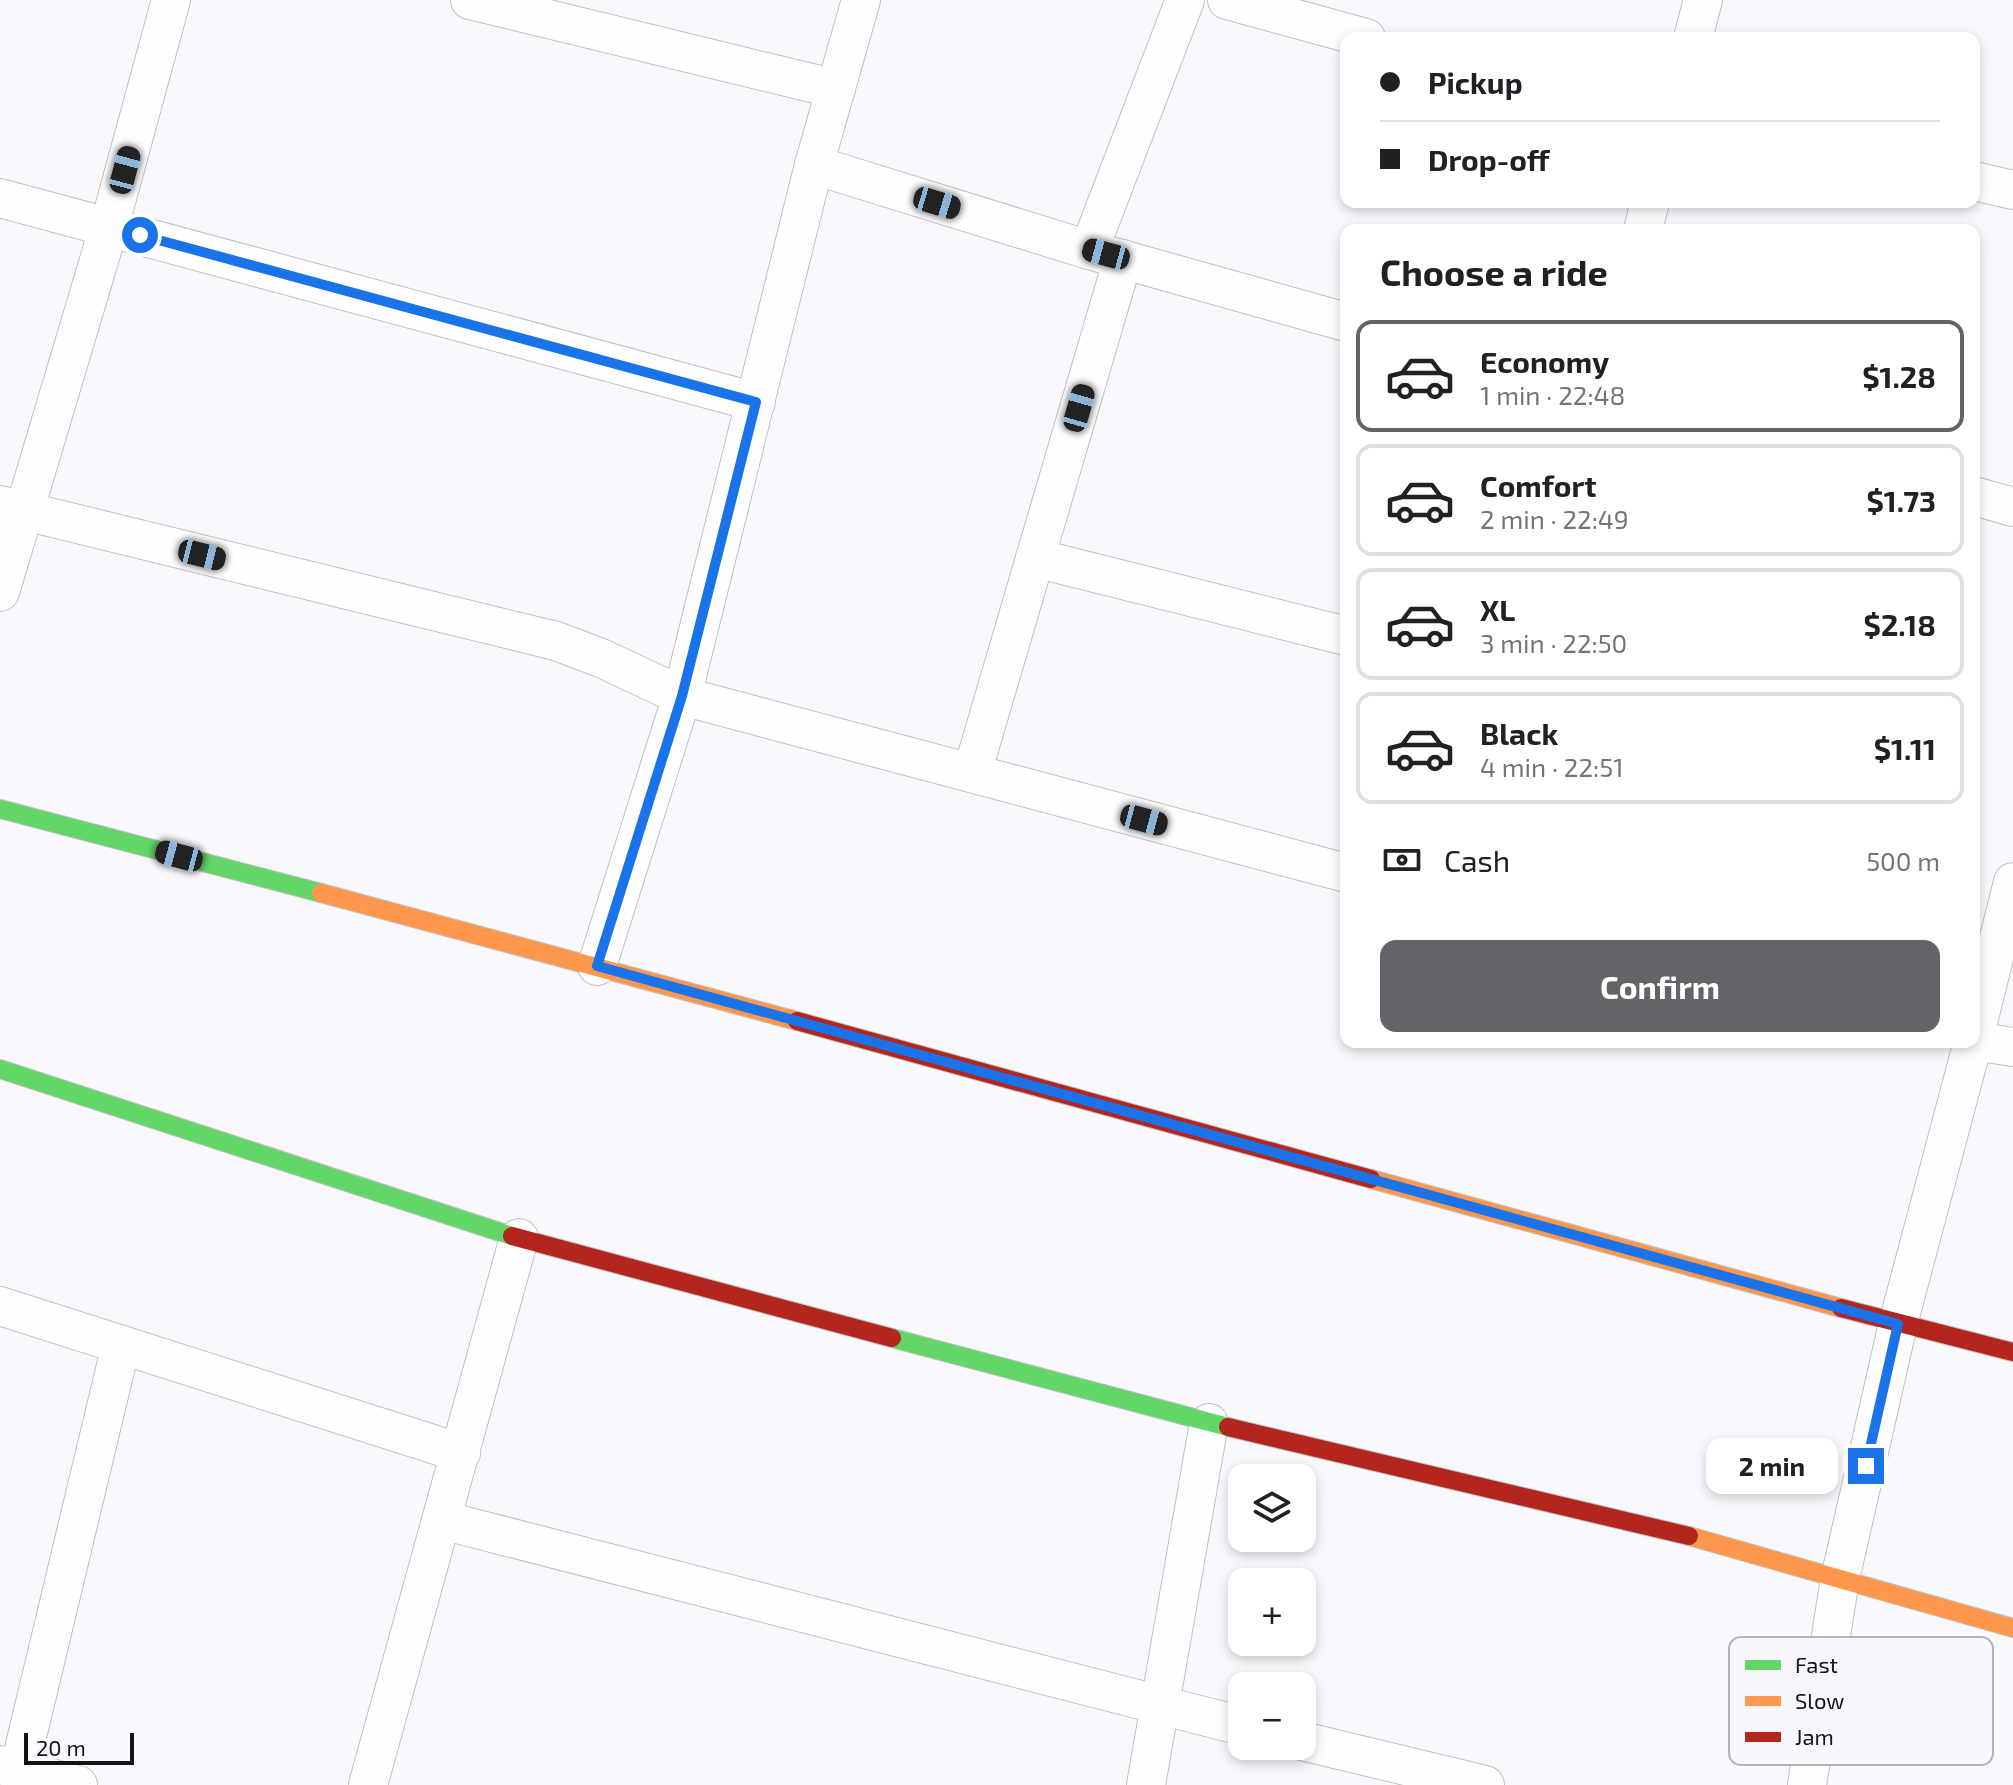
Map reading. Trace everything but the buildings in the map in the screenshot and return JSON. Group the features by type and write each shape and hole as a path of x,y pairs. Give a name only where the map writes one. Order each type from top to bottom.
{"street":[{"path":"0,592 12,508 109,227 171,0"},
{"path":"470,0 586,13 836,89"},
{"path":"597,966 682,696 814,165 861,0"},
{"path":"972,773 1035,558 1106,254 1185,0"},
{"path":"1227,0 1344,32"},
{"path":"1695,32 1703,0"},
{"path":"814,165 1106,254 1340,320"},
{"path":"1980,182 2013,190"},
{"path":"0,198 756,402"},
{"path":"1980,498 2013,507"},
{"path":"12,508 556,641 601,658 682,696 1340,871"},
{"path":"1035,558 1340,634"},
{"path":"0,809 597,966 1898,1324 2013,1352"},
{"path":"1980,1016 2013,882"},
{"path":"1980,1041 2013,1047"},
{"path":"1831,1637 1840,1579 1898,1324 1972,1048"},
{"path":"0,1069 519,1238 1209,1423 1651,1525 2013,1628"},
{"path":"368,1785 519,1238"},
{"path":"0,1306 461,1453"},
{"path":"78,1785 10,1768 121,1345"},
{"path":"1146,1785 1209,1423"},
{"path":"442,1520 1228,1723"},
{"path":"1316,1744 1485,1785"},
{"path":"1807,1785 1810,1765"}],"traffic: fast":[{"path":"0,809 321,893"},
{"path":"0,1069 512,1236"},
{"path":"892,1338 1228,1427"}],"traffic: slow":[{"path":"321,893 797,1021"},
{"path":"1371,1179 1841,1308"},
{"path":"1689,1536 2013,1628"}],"traffic: jam":[{"path":"797,1021 1371,1179"},
{"path":"512,1236 892,1338"},
{"path":"1841,1308 2013,1352"},
{"path":"1228,1427 1689,1536"}],"route":[{"path":"140,235 756,402 682,696 597,966 1898,1324 1866,1466"}]}
